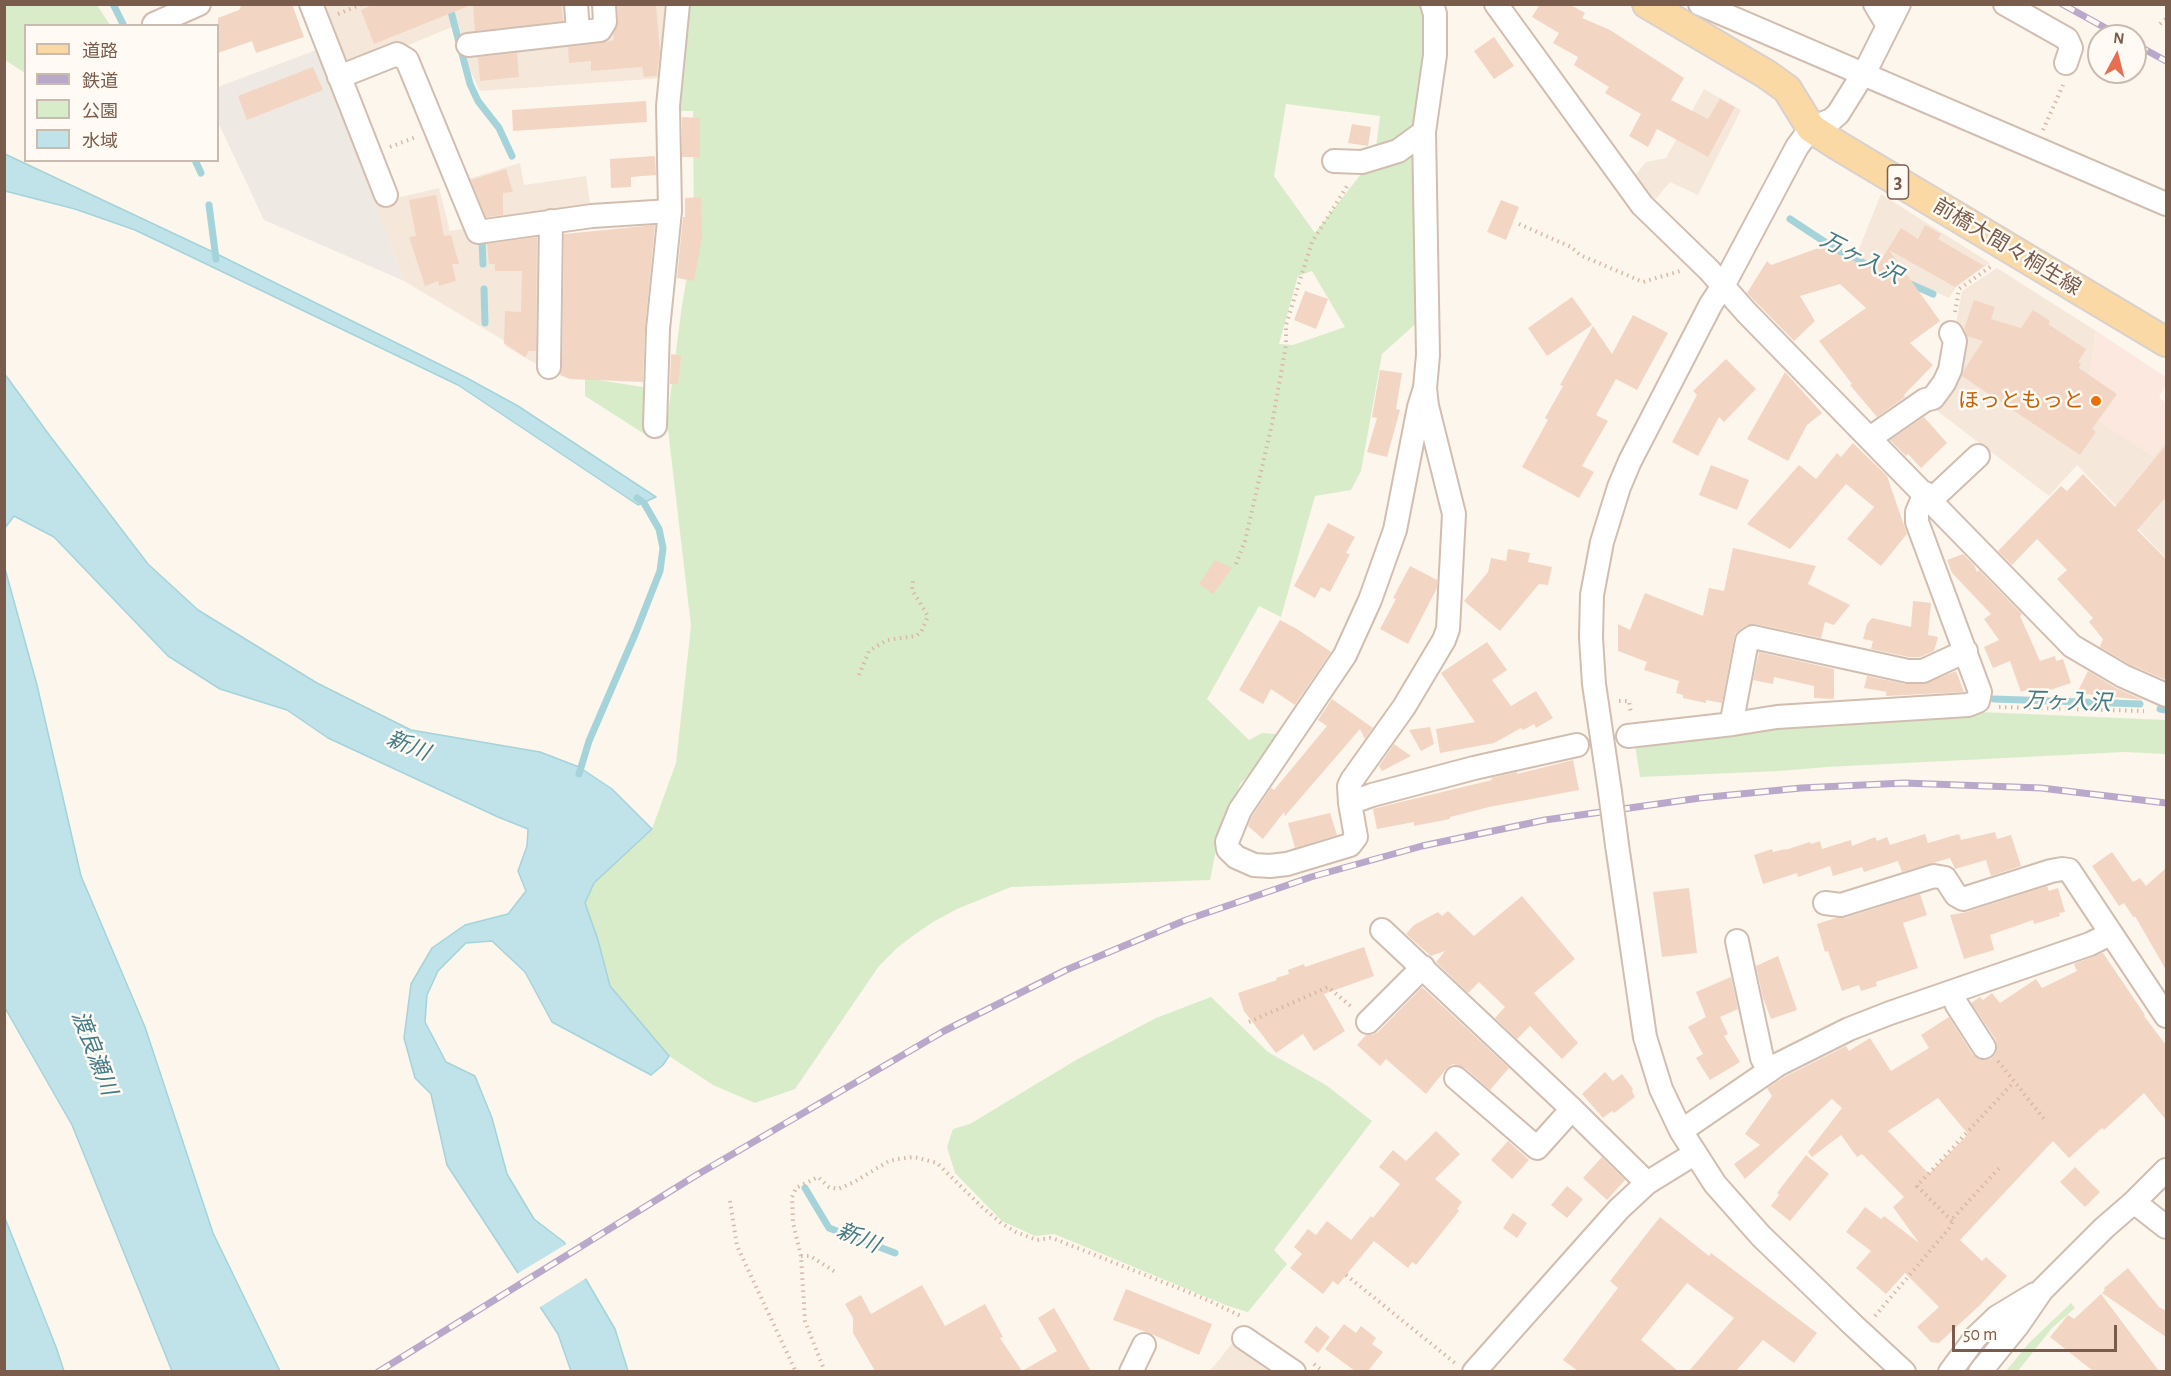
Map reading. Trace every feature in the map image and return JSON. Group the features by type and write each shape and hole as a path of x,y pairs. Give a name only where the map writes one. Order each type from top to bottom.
{"main road":[{"name":"前橋大間々桐生線","path":"1647,4 1766,74 1787,89 1811,128 1837,145 2166,342"}],"street":[{"path":"154,24 199,4"},
{"path":"311,4 386,195"},
{"path":"576,4 579,32"},
{"path":"468,45 602,28 605,22 604,4"},
{"path":"655,426 658,329 670,211 668,106 678,4"},
{"path":"1425,388 1419,407 1395,530 1370,600 1345,655 1240,810 1227,842 1228,849 1254,865 1287,864 1350,845 1356,837 1349,786 1404,707 1444,640 1448,629 1454,514 1427,406 1425,388 1428,355 1424,132 1435,55 1435,14 1432,4"},
{"path":"1496,4 1642,206 1723,286 2072,646 2123,676 2158,703"},
{"path":"1700,4 2166,204"},
{"path":"1875,4 1888,26"},
{"path":"1899,4 1838,114 1831,120 1811,128 1797,147 1723,286 1711,304 1630,461 1609,515 1600,550 1592,595 1591,638 1594,684 1645,1037 1661,1089 1694,1154 1715,1184 1761,1236 1904,1371"},
{"path":"2005,4 2067,39 2071,48 2066,63"},
{"path":"339,77 397,54 407,60 478,231 592,216 670,211"},
{"path":"1334,161 1362,162 1398,151 1424,132"},
{"path":"549,367 551,221"},
{"path":"1870,438 1925,400 1933,398 1950,370 1955,341 1951,333"},
{"path":"1635,735 1777,717 1968,705 1978,701 1980,692 1917,522 1917,512 1928,497 1978,456"},
{"path":"1733,724 1732,715 1747,641 1753,637 1908,671 1923,671 1965,651"},
{"path":"1350,803 1474,768 1577,746"},
{"path":"1825,903 1840,905 1934,876 1945,878 1956,895 1964,899 2062,868 2068,870 2073,876 2166,1016"},
{"path":"1382,930 1647,1183"},
{"path":"1681,1131 1779,1064 1849,1029 2090,944 2110,934"},
{"path":"1737,941 1762,1058 1769,1071"},
{"path":"1368,1022 1423,967"},
{"path":"1952,992 1957,1005 1984,1047"},
{"path":"1456,1078 1537,1148 1572,1109"},
{"path":"1474,1371 1619,1209 1647,1183 1694,1154"},
{"path":"1980,1371 2018,1325 2042,1290 2166,1170"},
{"path":"2134,1202 2166,1227"},
{"path":"1950,1371 1976,1337 1997,1317 2042,1290"},
{"path":"1245,1328 1300,1365"},
{"path":"1131,1371 1144,1345"}],"path":[{"path":"2160,24 2166,19"},
{"path":"2036,148 2065,78 2066,63"},
{"path":"370,154 426,135 440,141"},
{"path":"1236,564 1245,541 1272,424 1286,345 1286,325 1311,243 1362,162"},
{"path":"1519,224 1571,247 1581,255 1643,282 1683,270"},
{"path":"1951,333 1959,289 1995,263"},
{"path":"859,675 869,651 887,640 916,636 921,632 928,616 912,590 913,582"},
{"path":"1620,701 1629,701"},
{"path":"1978,701 1995,707 2158,703"},
{"path":"1249,1022 1328,987 1368,1022"},
{"path":"1984,1047 1988,1048 2044,1119"},
{"path":"1952,1221 1917,1186 2014,1082"},
{"path":"825,1371 805,1321 801,1256 791,1209 792,1197 796,1188 818,1177 823,1183 838,1189 889,1161 914,1157 937,1163 982,1207 1016,1232 1037,1240 1055,1239 1203,1298 1245,1328"},
{"path":"1875,1316 1951,1226 1952,1221 2002,1165"},
{"path":"730,1201 737,1246 796,1371"},
{"path":"801,1256 810,1256 837,1273"},
{"path":"1346,1275 1449,1359"},
{"path":"1300,1365 1324,1371"}],"shaded area":[{"path":"320,5 445,5 452,27 346,71"},
{"path":"452,5 569,5 570,24 463,40"},
{"path":"611,5 671,5 663,78 480,91 470,70 465,51 612,36"},
{"path":"319,49 404,281 264,220 219,124 219,87"},
{"path":"1704,89 1741,110 1698,195 1670,182 1654,201 1634,177 1646,162 1666,158"},
{"path":"520,163 524,185 586,176 591,210 486,225 461,181"},
{"path":"439,188 450,231 470,228 543,226 545,369 505,346 503,340 404,281 375,203"},
{"path":"1881,194 1990,263 1956,287 1949,298 1856,256"},
{"path":"1997,268 2096,331 2091,370 2070,401 2153,456 2166,440 2166,558 2077,465 2049,496 1932,407 1954,334 1962,291"},
{"path":"2096,331 2166,377 2166,383 2159,398 2166,402 2166,440 2153,456 2069,401 2091,370"},
{"path":"1235,1340 1280,1372 1209,1372"}],"green space":[{"path":"4,5 97,5 109,24 24,24 24,72 5,60"},
{"path":"686,5 1427,5 1421,319 1382,354 1361,471 1351,490 1315,496 1281,617 1259,606 1207,699 1249,740 1262,733 1287,735 1240,784 1217,845 1210,880 1011,887 957,909 914,935 879,966 795,1089 755,1103 713,1085 669,1056 610,986 585,903 594,883 652,829 676,763 691,626 667,421 682,305 694,238 693,111 678,111","holes":["1286,104 1380,116 1375,156 1315,233 1274,176","1312,271 1345,327 1293,345 1279,344 1298,276"]},
{"path":"585,378 643,387 651,383 646,435 585,396"},
{"path":"1980,712 2166,720 2166,754 2124,752 1640,777 1635,745 1789,724"},
{"path":"1211,997 1268,1052 1326,1085 1372,1121 1274,1250 1287,1264 1248,1312 1228,1306 1054,1234 1035,1236 1002,1221 955,1173 947,1147 953,1129 970,1124 1076,1060 1156,1018"},
{"path":"2071,1303 2075,1308 2052,1328 2018,1371 2006,1371 2029,1343"}],"water":[{"path":"5,154 213,252 465,377 518,406 656,497 638,505 458,385 135,230 75,209 5,191"},
{"path":"4,373 148,564 198,610 317,683 411,730 540,752 579,767 612,789 652,829 594,883 585,903 610,986 669,1056 663,1065 651,1075 552,1022 525,972 492,941 466,943 438,971 427,995 425,1022 446,1062 475,1076 492,1118 507,1174 534,1219 564,1242 615,1329 628,1371 571,1371 558,1334 447,1165 431,1094 415,1078 404,1038 411,984 432,948 465,925 508,914 526,891 518,871 527,846 528,829 328,738 287,710 220,689 168,656 54,537 14,516 5,528"},
{"name":"渡良瀬川","path":"4,565 37,685 81,876 145,1027 213,1233 280,1371 172,1371 72,1125 5,1008"},
{"path":"5,1218 56,1347 64,1371 5,1371"}],"pier":[{"path":"568,1243 588,1277 537,1309 515,1275"}],"building":[{"path":"242,4 292,4 304,37 256,53 252,41 219,53 218,18 239,10"},
{"path":"374,4 471,5 374,44 361,10"},
{"path":"473,4 561,4 563,21 475,31"},
{"path":"618,4 656,4 660,52 657,76 644,77 642,67 591,71 591,61 569,63 568,47 614,40 613,34 618,21"},
{"path":"1540,4 1569,4 1585,13 1582,18 1610,30 1684,78 1671,100 1708,119 1720,99 1735,107 1708,157 1657,129 1648,147 1629,136 1641,114 1605,93 1609,87 1574,65 1578,57 1553,43 1559,33 1532,17"},
{"path":"1494,37 1514,66 1494,79 1474,51"},
{"path":"517,53 519,77 480,81 478,57"},
{"path":"313,67 323,90 247,120 238,96"},
{"path":"646,101 647,122 513,131 512,110"},
{"path":"682,117 700,118 700,157 682,157"},
{"path":"1352,124 1371,127 1368,146 1348,143"},
{"path":"655,156 656,175 631,177 631,187 611,188 610,159"},
{"path":"506,169 513,192 503,193 503,215 486,217 471,180"},
{"path":"436,195 444,236 451,235 459,264 452,264 456,281 439,286 438,281 425,286 409,237 416,236 409,200"},
{"path":"701,197 702,236 694,281 677,278 683,217 685,217 685,198"},
{"path":"1501,200 1519,207 1506,240 1487,232"},
{"path":"655,225 645,328 643,382 570,379 560,375 564,234"},
{"path":"1925,225 1941,234 1938,239 1984,266 1955,287 1889,250 1940,321 1910,343 1933,365 1904,395 1905,397 1877,417 1850,385 1852,384 1819,341 1866,308 1840,284 1800,296 1815,321 1794,341 1747,293 1767,261 1771,265 1827,245 1828,250 1875,270 1901,228 1918,239"},
{"path":"537,237 536,351 529,351 525,357 504,343 505,311 521,312 522,271 495,271 495,264 489,264 487,244"},
{"path":"1305,291 1328,299 1316,329 1294,320"},
{"path":"1572,297 1592,325 1547,356 1528,328"},
{"path":"1974,300 1995,307 1991,319 2021,328 2033,310 2050,321 2048,324 2086,349 2078,362 2081,364 2079,368 2117,394 2092,429 2096,432 2080,455 1962,376 1983,341 1967,336 1964,329"},
{"path":"1633,315 1668,333 1637,390 1616,379 1596,415 1608,421 1582,466 1594,472 1579,498 1522,467 1548,420 1545,418 1563,386 1560,385 1593,326 1612,354"},
{"path":"671,354 681,356 678,384 670,384"},
{"path":"1726,359 1756,389 1724,422 1719,417 1698,456 1672,442 1697,395 1693,391"},
{"path":"1380,370 1402,373 1396,409 1400,410 1387,457 1367,452 1377,418 1372,417"},
{"path":"1785,372 1822,413 1807,425 1788,461 1747,439"},
{"path":"1924,417 1947,443 1921,468 1890,440"},
{"path":"1853,443 1887,476 1907,534 1881,566 1847,539 1874,507 1846,484 1790,549 1747,524 1799,465 1816,479 1837,453 1841,457"},
{"path":"2166,445 2166,497 2137,530 2166,559 2166,680 2129,664 2100,647 2103,639 2089,622 2093,618 2057,579 2067,570 2037,539 2012,565 1998,551 2061,486 2067,491 2083,474 2115,507"},
{"path":"1711,465 1749,480 1737,510 1699,495"},
{"path":"1328,523 1355,537 1346,553 1350,554 1330,592 1321,587 1315,598 1294,586"},
{"path":"1733,548 1816,566 1808,584 1850,605 1834,625 1825,622 1821,638 1756,624 1746,626 1736,633 1734,638 1722,703 1706,700 1706,703 1683,698 1683,695 1676,693 1679,681 1644,670 1647,662 1618,651 1618,624 1630,630 1645,593 1703,616 1709,588 1724,591"},
{"path":"1508,549 1530,553 1528,562 1552,567 1548,585 1539,584 1500,631 1464,601 1488,572 1491,558 1506,561"},
{"path":"1963,554 1974,565 1977,572 1979,570 2022,614 2020,616 2040,661 2055,656 2056,661 2063,659 2071,683 2035,695 2030,689 2021,692 2010,661 1993,668 1984,647 1999,640 1984,619 1991,614 1952,573 1947,560"},
{"path":"1215,560 1232,568 1213,594 1199,584"},
{"path":"1410,566 1437,580 1437,588 1408,644 1380,629"},
{"path":"1913,601 1931,603 1928,635 1938,637 1934,651 1920,657 1909,657 1871,649 1873,641 1863,639 1867,624 1872,618 1911,627"},
{"path":"1280,620 1331,652 1295,705 1271,689 1263,704 1239,690"},
{"path":"1487,642 1507,670 1492,680 1511,706 1536,691 1553,718 1536,728 1534,724 1523,730 1521,728 1494,743 1440,753 1436,729 1475,722 1441,673"},
{"path":"1759,652 1834,669 1834,699 1814,698 1814,686 1774,677 1773,684 1753,680"},
{"path":"1956,671 1964,692 1886,696 1887,692 1864,688 1867,676 1905,684 1923,684"},
{"path":"2088,671 2116,688 2143,700 2077,693"},
{"path":"1332,699 1373,728 1365,739 1360,729 1285,816 1284,812 1263,839 1248,826 1252,816 1271,788 1274,790 1327,726 1318,720"},
{"path":"1430,727 1434,744 1421,751 1409,730"},
{"path":"1394,744 1411,756 1382,771 1379,766"},
{"path":"1573,760 1579,790 1489,807 1450,817 1450,819 1414,826 1414,822 1377,829 1373,809 1492,780 1491,778"},
{"path":"1330,813 1337,835 1295,848 1288,823"},
{"path":"1995,832 1997,839 2011,835 2021,866 1991,876 1986,860 1955,869 1950,858 1902,872 1898,861 1864,872 1862,867 1833,876 1830,866 1798,877 1797,873 1763,884 1754,855 1772,849 1773,852 1785,850 1820,841 1822,849 1851,840 1852,846 1875,837 1877,841 1887,837 1890,845 1925,834 1928,843 1959,834 1961,840"},
{"path":"2112,852 2133,882 2140,878 2146,886 2166,868 2166,970 2135,916 2134,918 2124,903 2119,906 2092,866"},
{"path":"2047,886 2049,891 2058,888 2065,912 2059,913 2060,916 2034,924 2033,920 1990,935 1994,950 1964,959 1950,915 1967,912"},
{"path":"1689,888 1697,953 1662,957 1653,892"},
{"path":"1920,894 1927,915 1903,923 1918,968 1876,982 1877,986 1861,991 1859,985 1842,991 1828,951 1825,952 1817,924 1836,918 1845,918"},
{"path":"1522,896 1575,959 1534,993 1578,1043 1562,1059 1530,1026 1517,1039 1495,1018 1505,1007 1479,982 1468,993 1436,962 1445,951 1431,956 1406,934 1414,925 1438,912 1442,916 1448,911 1474,936"},
{"path":"1364,947 1374,976 1324,994 1345,1031 1314,1051 1303,1034 1276,1053 1244,1011 1238,993 1277,980 1276,978 1289,974 1288,970 1304,964 1305,967"},
{"path":"2103,953 2166,1045 2166,1120 2144,1093 2069,1158 2053,1141 1960,1240 1982,1261 1986,1257 2007,1276 1939,1343 1931,1342 1917,1327 1939,1307 1905,1273 1886,1294 1856,1268 1871,1251 1846,1232 1865,1207 1881,1219 1884,1216 1919,1243 1893,1207 1904,1197 1862,1154 1857,1157 1841,1135 1812,1157 1808,1152 1842,1108 1832,1099 1745,1179 1734,1164 1760,1145 1745,1134 1772,1096 1767,1088 1846,1046 1849,1051 1870,1038 1891,1071 1929,1048 1921,1035 1949,1017 1973,1055 1984,1060 1991,1059 1996,1053 1996,1040 1971,1003 1980,997 1983,1000 1992,993 2000,1003 2036,979 2042,988 2077,971 2074,964","holes":["1938,1098 1968,1134 1929,1174 1888,1131"]},
{"path":"1778,956 1797,1010 1771,1019 1763,998 1756,966"},
{"path":"1731,977 1738,1009 1720,1017 1728,1034 1724,1036 1740,1062 1710,1080 1696,1058 1703,1054 1688,1027 1706,1017 1696,992"},
{"path":"1422,987 1509,1068 1490,1090 1465,1068 1453,1064 1446,1069 1426,1094 1386,1059 1380,1066 1357,1045 1366,1035 1378,1032"},
{"path":"1605,1072 1613,1081 1622,1074 1633,1089 1635,1097 1614,1113 1612,1111 1603,1118 1582,1094"},
{"path":"1436,1131 1460,1154 1435,1179 1462,1202 1457,1209 1459,1211 1416,1265 1412,1262 1408,1268 1374,1241 1338,1285 1333,1281 1323,1294 1290,1268 1302,1254 1294,1247 1308,1229 1316,1235 1327,1221 1351,1240 1371,1216 1373,1218 1400,1184 1379,1167 1393,1150 1406,1161"},
{"path":"1508,1141 1529,1160 1512,1179 1491,1160"},
{"path":"1806,1155 1829,1174 1790,1221 1771,1206 1779,1195 1777,1193"},
{"path":"1602,1157 1625,1180 1607,1200 1583,1178"},
{"path":"2075,1167 2100,1192 2085,1207 2060,1182"},
{"path":"1567,1186 1583,1199 1567,1218 1551,1205"},
{"path":"1513,1213 1527,1223 1517,1238 1503,1228"},
{"path":"1660,1217 1709,1256 1711,1253 1817,1333 1794,1363 1763,1340 1736,1371 1689,1371 1734,1318 1687,1283 1641,1340 1678,1371 1578,1371 1563,1360 1618,1288 1610,1281"},
{"path":"2128,1268 2159,1307 2166,1311 2166,1337 2102,1293 2104,1288"},
{"path":"922,1285 945,1326 985,1304 1003,1337 1000,1338 1022,1371 875,1371 853,1333 853,1318 845,1304 861,1295 871,1314"},
{"path":"1126,1289 1212,1324 1199,1355 1113,1320"},
{"path":"2101,1294 2159,1371 2093,1371 2050,1337 2068,1315 2074,1319"},
{"path":"1054,1308 1091,1371 1022,1371 1057,1351 1038,1318"},
{"path":"1344,1324 1356,1333 1361,1326 1376,1338 1372,1344 1383,1352 1368,1371 1355,1371 1325,1349"},
{"path":"1316,1326 1330,1337 1318,1353 1304,1342"}],"waterway":[{"path":"113,4 123,24"},
{"name":"万ヶ入沢","path":"449,4 470,84 478,101 499,128 512,156"},
{"path":"196,162 201,173"},
{"path":"209,205 216,259"},
{"name":"万ヶ入沢","path":"1790,219 1837,250 1884,273"},
{"name":"万ヶ入沢","path":"482,240 483,264"},
{"name":"万ヶ入沢","path":"1908,283 1933,294"},
{"name":"万ヶ入沢","path":"484,289 485,323"},
{"path":"579,774 589,741 660,571 663,548 659,529 644,503 637,498"},
{"name":"万ヶ入沢","path":"1994,699 2140,704"},
{"name":"万ヶ入沢","path":"2160,709 2166,710"},
{"name":"新川","path":"805,1188 829,1228 895,1253"}],"railway":[{"path":"2062,4 2098,24"},
{"path":"2147,51 2166,61"},
{"path":"378,1372 695,1176 944,1031 1066,970 1186,920 1311,877 1422,846 1545,820 1700,798 1801,788 1904,783 2041,788 2166,803"}],"place":[{"name":"ほっともっと","path":"2096,401"}]}
